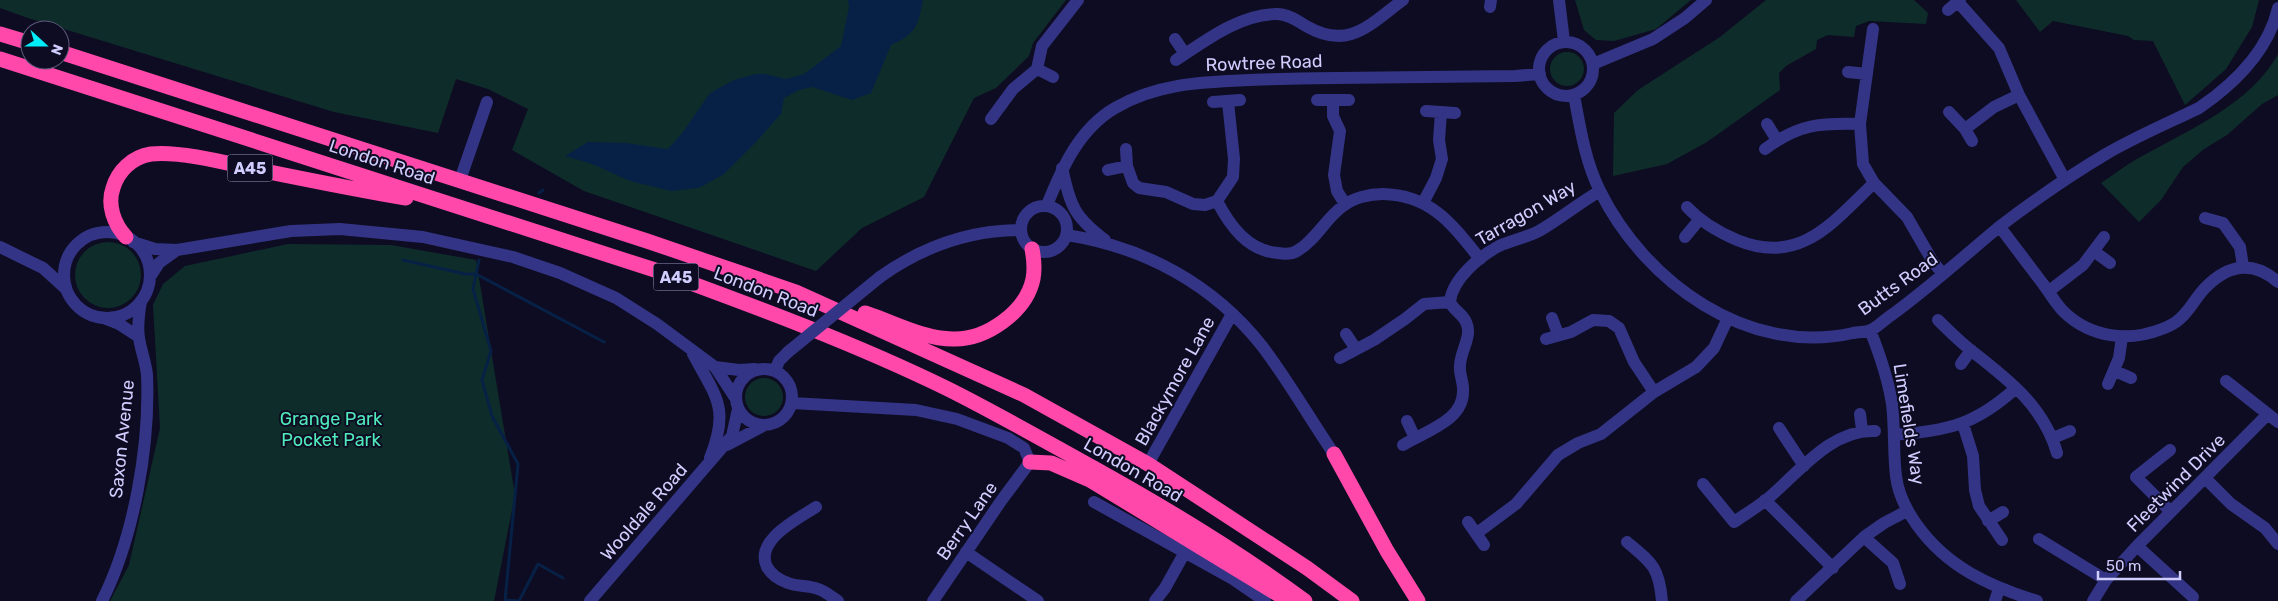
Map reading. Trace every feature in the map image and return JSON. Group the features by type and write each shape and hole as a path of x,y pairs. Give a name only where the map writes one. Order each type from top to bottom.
{"highway":[{"path":"0,34 20,40"},
{"name":"London Road","path":"70,55 648,241 796,292 1024,395 1148,464 1308,568 1352,601"},
{"name":"London Road","path":"0,59 658,271 759,308 947,389 1020,427 1152,501 1279,582 1305,601"},
{"name":"A45","path":"130,239 114,220 111,192 122,169 149,154 216,160 372,193 455,206"},
{"path":"796,292 933,337 953,339 970,337 1002,322 1027,296 1033,281 1035,266 1032,249"},
{"path":"1334,454 1386,551 1418,601"},
{"path":"1030,462 1051,463 1090,480 1289,601"}],"street":[{"path":"991,119 1013,89 1037,69 1042,46 1078,0"},
{"path":"1175,39 1181,57 1212,36 1260,15 1277,13 1296,19 1329,36 1341,36 1360,32 1403,0"},
{"path":"1559,0 1564,41"},
{"path":"1593,64 1653,39 1686,18 1706,0"},
{"path":"1948,10 1959,1 1999,48 2019,95 2065,180"},
{"name":"Butts Road","path":"1574,95 1583,141 1600,191 1616,218 1644,256 1675,285 1703,305 1728,318 1758,330 1790,338 1811,339 1870,330 2000,227 2065,180 2107,153 2199,108 2232,83 2251,62 2264,42 2278,8"},
{"path":"1873,29 1860,124 1863,164 1874,183 1907,217 1933,262 1943,274"},
{"path":"1564,41 1582,46 1589,53 1593,64 1591,79 1587,86 1574,95 1558,95 1551,91 1543,82 1540,74 1540,64 1546,50 1564,41"},
{"path":"1037,69 1053,77"},
{"path":"1848,72 1867,74"},
{"name":"Rowtree Road","path":"1047,205 1062,168 1083,135 1099,119 1114,108 1142,94 1169,86 1197,82 1305,78 1515,76 1540,74"},
{"path":"1965,129 1994,107 2019,95"},
{"path":"1317,100 1349,100"},
{"path":"1333,100 1333,116 1340,131 1334,175 1337,191 1345,204"},
{"path":"1126,149 1127,166 1132,183 1139,188 1166,192 1193,204 1205,205 1217,202 1232,177 1234,159 1234,101 1213,102"},
{"path":"460,180 487,102"},
{"path":"1426,111 1455,113"},
{"path":"1423,203 1436,178 1442,159 1439,140 1441,112"},
{"path":"1949,112 1965,129 1972,141"},
{"path":"1767,124 1777,140"},
{"path":"1765,149 1777,140 1806,126 1860,124"},
{"path":"1108,170 1127,166"},
{"path":"1062,168 1071,205 1088,227 1110,243"},
{"path":"1687,207 1699,220 1722,234 1746,244 1768,249 1784,248 1802,243 1826,229 1874,183"},
{"name":"Tarragon Way","path":"1450,302 1454,290 1464,274 1480,259 1499,246 1538,231 1600,191"},
{"path":"1217,202 1227,220 1239,235 1256,247 1273,253 1284,254 1294,253 1306,246 1330,216 1345,204 1375,194 1394,194 1423,203 1434,209 1454,227 1480,259"},
{"path":"1047,205 1055,208 1063,214 1067,222 1067,235 1064,242 1050,252 1032,249 1023,239 1021,230 1022,222 1029,210 1036,206 1047,205"},
{"path":"2205,218 2223,223 2240,247 2243,266"},
{"path":"1685,237 1699,220"},
{"path":"2000,227 2064,312 2085,326 2105,335 2122,338 2149,334 2175,323 2206,287 2223,274 2243,266 2266,272 2278,282"},
{"path":"65,288 64,270 66,260 76,245 95,234 107,232 155,249 178,250 291,232 340,230 390,233 458,244 513,257 560,273 616,298 657,324 715,367 737,404 750,421 764,426 780,420 789,411 792,403 790,384 775,371 715,367"},
{"path":"775,371 780,361 788,352 880,277 915,254 958,238 988,232 1021,230"},
{"path":"1067,235 1110,243 1147,256 1179,273 1206,291 1232,314 1262,346 1334,454"},
{"path":"2048,291 2083,265 2104,238"},
{"path":"130,239 147,260 150,277"},
{"path":"0,246 43,268 65,288 69,296 84,312 119,324 139,337"},
{"path":"105,318 127,313 141,300 147,289 150,277 158,264 178,250"},
{"path":"2095,252 2110,263"},
{"name":"Saxon Avenue","path":"102,601 121,554 139,487 146,418 147,374 139,337 141,300"},
{"path":"1340,358 1374,340 1424,304 1450,302 1454,310 1463,316 1468,324 1468,336 1462,350 1460,366 1463,389 1461,404 1438,427 1403,446"},
{"name":"Blackymore Lane","path":"1148,464 1232,314"},
{"path":"1552,318 1558,334"},
{"path":"1476,533 1516,504 1558,455 1578,443 1601,434 1654,392 1696,367 1714,348 1728,318"},
{"path":"1546,339 1558,334 1571,332 1593,320 1609,321 1619,328 1634,362 1654,392"},
{"path":"1938,320 1971,350 2004,374 2038,412 2053,438 2057,453"},
{"name":"Limefields Way","path":"1870,330 1884,366 1892,403 1896,478 1907,511 1928,542 1954,565 1997,595 2037,601"},
{"path":"1346,334 1356,349"},
{"path":"2108,384 2115,371 2122,338"},
{"path":"1961,364 1971,350"},
{"path":"691,351 717,398 721,421 717,440 706,467"},
{"path":"737,404 740,381 749,373 759,369"},
{"path":"2115,371 2131,378"},
{"path":"2226,381 2278,422"},
{"path":"1894,435 1940,430 1963,424 1999,404 2016,388"},
{"path":"792,403 916,410 957,418 1008,438 1024,448 1030,462"},
{"name":"Wooldale Road","path":"590,601 732,436 737,404"},
{"path":"1860,414 1862,430"},
{"name":"Fleetwind Drive","path":"2093,601 2106,580 2137,546 2267,414"},
{"path":"1407,421 1415,438"},
{"path":"1963,424 1973,456 1974,490 1979,506 2002,540"},
{"name":"Wooldale Road","path":"724,446 764,426"},
{"path":"1779,428 1804,466"},
{"path":"1703,484 1734,522 1765,500 1834,441 1862,430 1875,431"},
{"path":"2053,438 2070,430"},
{"path":"2170,450 2136,477 2170,511"},
{"name":"Berry Lane","path":"934,601 966,552 1030,462"},
{"path":"2205,478 2230,504 2264,528 2278,544"},
{"path":"1765,500 1833,568"},
{"path":"1094,502 1233,579 1265,601"},
{"path":"816,507 773,538 766,551 765,562 769,571 778,579 798,586 820,589 838,601"},
{"path":"1796,601 1864,537 1884,522 1907,511"},
{"path":"1988,521 2003,512"},
{"path":"1468,522 1484,545"},
{"path":"1864,537 1893,563 1900,584"},
{"path":"2040,539 2106,580"},
{"path":"1627,542 1652,564 1660,582 1662,601"},
{"path":"2137,546 2193,597"},
{"path":"966,552 1038,601"},
{"path":"1155,601 1165,588 1185,552"}],"green space":[{"path":"0,0 1066,0 1033,43 1029,56 996,88 974,98 924,197 862,228 816,271 584,191 512,150 528,109 488,89 456,79 438,133 334,112 70,31 70,20 35,20 0,8"},
{"path":"1575,0 1691,0 1656,29 1614,41 1596,40 1584,30"},
{"path":"1766,0 1914,0 1928,13 1926,24 1869,21 1856,26 1854,37 1828,35 1817,40 1816,49 1786,66 1779,73 1780,90 1707,142 1667,164 1613,176 1614,113 1638,90 1720,37"},
{"path":"2016,0 2259,0 2252,27 2226,69 2185,105 2153,41 2134,40 2128,36 2053,21 2040,32"},
{"path":"1567,52 1579,57 1584,69 1579,81 1567,86 1555,81 1550,69 1555,57"},
{"path":"2278,54 2278,95 2262,104 2227,135 2204,149 2183,167 2161,200 2139,222 2101,183 2134,160 2220,113 2253,87"},
{"path":"108,242 120,245 131,252 138,263 141,275 138,287 131,298 120,305 108,308 96,305 85,298 78,287 75,275 78,263 85,252 96,245"},
{"name":"Grange Park Pocket Park","path":"288,244 391,245 476,260 515,495 494,601 110,601 129,565 160,428 153,305 163,284 185,266"},
{"path":"764,378 778,383 783,397 778,411 764,416 750,411 745,397 750,383"}],"water":[{"path":"848,0 923,0 917,23 911,33 891,45 871,93 852,100 812,87 799,90 784,98 781,114 755,143 724,174 699,188 671,191 630,181 592,164 565,156 588,142 626,143 668,149 683,132 710,93 734,80 756,74 786,79 804,74 841,46 849,7"}],"waterway":[{"path":"539,193 543,190"},
{"path":"403,260 465,274 476,274 604,342"},
{"path":"479,260 473,289 491,351 482,380 492,416 518,464 505,601"},
{"path":"505,600 519,601 538,564 563,578"}]}
